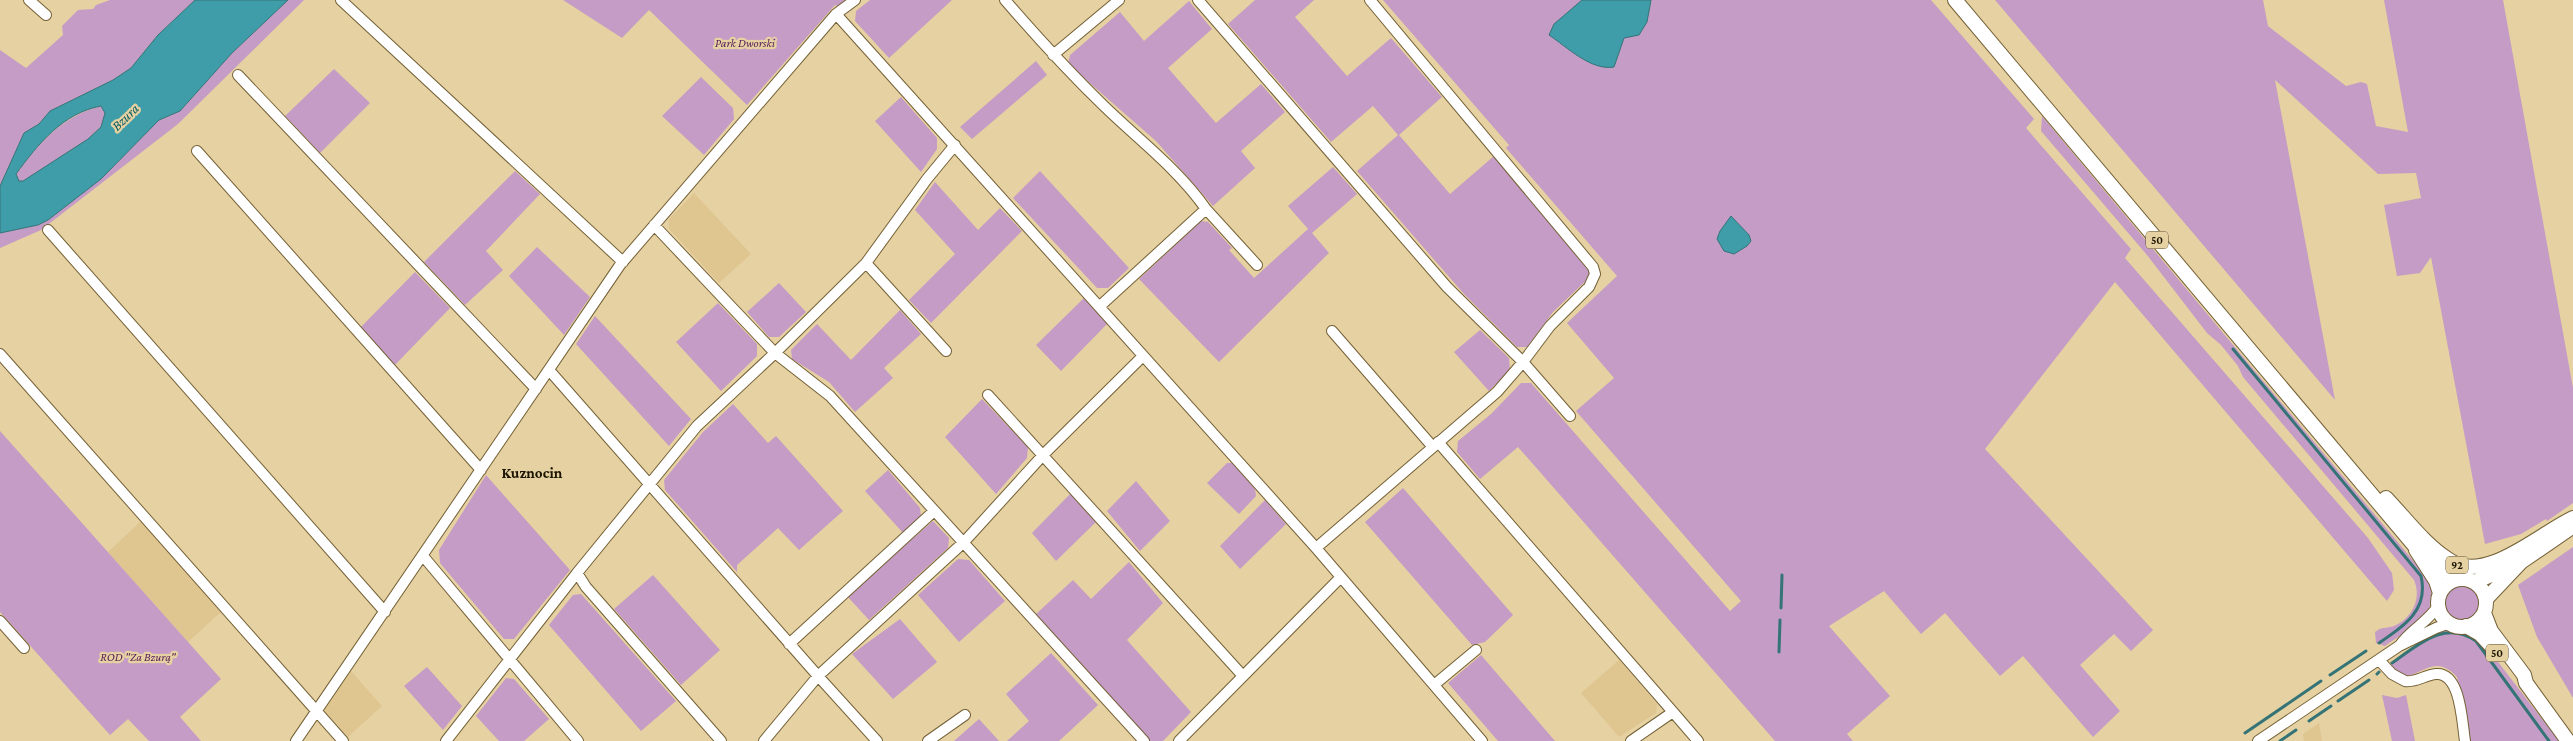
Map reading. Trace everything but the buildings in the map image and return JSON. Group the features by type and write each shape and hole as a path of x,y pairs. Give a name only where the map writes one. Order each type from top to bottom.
{"main road":[{"name":"50","path":"1955,0 2414,545 2438,583 2441,614 2450,623 2466,626 2482,636 2519,679 2526,683"},
{"name":"92","path":"2360,480 2380,493 2445,557 2464,567 2479,568 2489,565 2573,518"},
{"name":"92","path":"2475,582 2521,562 2573,526"},
{"name":"50","path":"2414,545 2455,580"},
{"name":"92","path":"2487,598 2521,562"},
{"path":"2439,600 2445,586 2455,580 2464,579 2475,582 2487,598 2484,613 2476,623 2466,626"},
{"name":"50","path":"2484,613 2491,631 2524,675 2526,683 2568,741"}],"street":[{"path":"30,0 46,15"},
{"path":"341,0 623,262"},
{"path":"296,741 623,262 836,14 855,0"},
{"path":"1005,0 1053,55 1105,107 1155,150 1257,265"},
{"path":"1053,55 1119,0"},
{"path":"1198,0 1447,286 1523,362 1570,416"},
{"path":"1316,548 1497,392 1550,326 1589,288 1595,274 1593,266 1370,0"},
{"path":"836,14 1316,548 1482,741"},
{"path":"238,75 536,389"},
{"path":"446,741 577,573 697,426 775,353 866,263 927,179 955,145"},
{"path":"197,151 481,470"},
{"path":"1100,306 1206,209"},
{"path":"654,225 775,353 830,396 1144,741"},
{"path":"48,230 385,612"},
{"path":"866,263 946,351"},
{"path":"1332,331 1435,444 1698,741"},
{"path":"0,354 343,741"},
{"path":"764,741 818,676 964,542 1044,454 1143,356"},
{"path":"549,370 789,644 878,741"},
{"path":"988,395 1044,454 1243,676"},
{"path":"789,644 934,511"},
{"path":"423,556 578,741"},
{"path":"577,573 586,587 721,741"},
{"path":"1179,741 1341,577"},
{"path":"2399,646 2405,638 2430,617 2439,600"},
{"path":"0,621 24,648"},
{"path":"2258,741 2399,646 2450,623"},
{"path":"1434,686 1476,650"},
{"path":"2379,660 2392,674 2405,681 2437,674 2449,678 2456,688 2466,741"},
{"path":"1631,741 1673,712"},
{"path":"928,741 965,715"}],"shaded area":[{"path":"694,193 751,254 719,283 669,229 669,219"},
{"path":"141,521 221,612 188,642 108,552"},
{"path":"1619,660 1657,704 1656,713 1619,737 1581,693"},
{"path":"351,671 382,706 348,737 324,710"},
{"path":"2319,723 2322,741 2304,741 2303,734"}],"green space":[{"path":"110,0 195,0 158,35 131,68 113,80 50,111 39,124 24,133 0,186 0,50 26,68 63,35 62,26 78,10 93,9 96,5"},
{"path":"288,0 304,0 178,124 41,230 0,248 0,233 38,225 48,220 101,179 159,120 180,111 232,53"},
{"name":"Park Dworski","path":"563,0 846,0 837,6 835,5 747,105 649,10 622,38"},
{"path":"870,0 952,0 889,58 855,21 856,11"},
{"path":"1255,0 1314,0 1295,17 1347,76 1391,38 1442,97 1399,135 1450,194 1494,156 1590,267 1590,277 1553,312 1527,347 1517,347 1464,294 1357,171 1398,135 1373,106 1331,142 1228,24"},
{"path":"1383,0 1931,0 2034,119 2026,128 2131,249 2125,258 2368,538 2392,573 2394,590 2387,601 2115,282 1985,449 2153,630 2131,651 2114,634 2080,665 2120,711 2093,737 2023,656 2000,676 1945,613 1921,634 1884,591 1829,626 1890,696 1847,734 1853,741 1775,741 1518,447 1480,479 1457,452 1458,441 1491,414 1521,383 1531,383 1730,611 1741,601 1576,411 1614,378 1567,323 1617,276 1506,148 1509,145"},
{"path":"1995,0 2263,0 2268,26 2346,86 2361,82 2367,84 2376,126 2408,132 2384,0 2503,0 2573,388 2573,503 2547,521 2546,519 2521,534 2485,544 2431,257 2420,273 2397,276 2384,205 2421,198 2416,173 2378,174 2275,80 2335,400"},
{"path":"1189,1 1212,29 1168,68 1216,123 1261,84 1285,112 1241,151 1255,168 1213,206 1156,141 1068,64 1070,55 1120,12 1144,41"},
{"path":"1036,61 1047,75 972,139 960,127"},
{"path":"334,69 370,103 320,153 285,116"},
{"path":"701,77 733,108 734,119 704,155 662,116"},
{"path":"901,97 937,138 937,149 921,172 875,121"},
{"path":"101,106 105,113 101,127 88,139 23,181 19,181 16,174 52,132 74,116"},
{"path":"2042,116 2426,576 2431,589 2432,600 2428,610 2414,626 2385,646 2376,643 2375,632 2400,623 2410,613 2414,607 2417,594 2414,580 2243,377 2238,366 2221,345 2207,333 2147,255 2041,131"},
{"path":"1333,167 1357,194 1312,233 1329,253 1219,362 1139,279 1201,221 1208,222 1232,248 1229,250 1254,278 1308,229 1288,206"},
{"path":"515,171 540,194 486,251 503,270 465,305 424,262"},
{"path":"1040,171 1129,268 1108,288 1097,288 1013,198"},
{"path":"935,182 978,230 1000,208 1022,231 931,323 909,300 955,254 915,210"},
{"path":"537,247 590,297 564,335 509,276"},
{"path":"415,272 450,308 393,367 359,329"},
{"path":"779,283 806,312 779,337 769,337 747,312"},
{"path":"1084,298 1107,324 1061,371 1036,345"},
{"path":"718,303 757,344 757,356 721,391 676,342"},
{"path":"900,310 921,334 884,368 893,378 855,412 829,382 792,359 791,350 817,324 851,360"},
{"path":"595,316 691,419 669,446 576,344"},
{"path":"1480,330 1509,358 1510,370 1489,391 1454,352"},
{"path":"982,399 1028,447 1027,458 996,494 945,437"},
{"path":"733,404 768,443 776,436 843,511 799,550 778,528 737,565 737,572 665,490 664,480 703,432"},
{"name":"ROD \"Za Bzurą\"","path":"0,431 221,679 180,717 201,741 149,741 128,719 110,735 0,612"},
{"path":"1227,463 1233,463 1255,489 1256,496 1239,514 1207,483"},
{"path":"888,470 920,508 921,518 904,534 865,491"},
{"path":"486,475 570,570 514,639 504,639 440,563 439,550"},
{"path":"1136,481 1170,521 1140,551 1107,511"},
{"path":"1403,488 1513,615 1485,642 1472,645 1365,522"},
{"path":"1071,493 1096,522 1056,561 1032,533"},
{"path":"1265,500 1286,524 1240,569 1220,546"},
{"path":"933,521 949,538 948,548 869,620 847,596"},
{"path":"2573,547 2573,698 2537,637 2518,585"},
{"path":"958,559 969,560 1005,601 959,642 918,595"},
{"path":"1129,562 1163,603 1127,640 1191,712 1163,741 1149,741 1036,614 1073,580 1091,599"},
{"path":"653,575 720,650 681,685 614,609"},
{"path":"2462,585 2469,586 2475,590 2479,596 2479,610 2475,616 2469,620 2462,621 2455,620 2449,616 2445,610 2444,603 2445,596 2449,590 2455,586"},
{"path":"581,594 676,701 641,731 549,625 573,595"},
{"path":"900,619 937,662 893,699 852,654"},
{"path":"2446,630 2472,636 2492,654 2559,741 2469,741 2457,677 2448,669 2440,666 2432,666 2411,675 2397,674 2391,666 2394,660 2432,634"},
{"path":"1051,653 1098,705 1059,741 1007,741 1029,721 1006,694"},
{"path":"1481,655 1555,741 1498,741 1448,683"},
{"path":"427,667 462,706 443,730 404,686"},
{"path":"506,678 514,679 549,719 524,741 499,741 476,716"},
{"path":"2382,695 2397,698 2406,695 2415,741 2392,741"},
{"path":"979,719 999,741 954,741"}],"water":[{"name":"Bzura","path":"195,0 288,0 232,53 180,111 159,120 101,179 48,220 38,225 0,233 0,186 24,133 39,124 50,111 113,80 131,68 158,35","holes":["101,106 105,113 101,127 88,139 23,181 19,181 16,174 52,131 75,115 87,110"]},
{"path":"1582,0 1651,0 1647,22 1639,35 1624,38 1614,67 1605,67 1588,62 1549,35 1554,24"},
{"path":"1731,216 1749,235 1751,241 1747,246 1734,254 1724,251 1717,239 1720,231"}],"waterway":[{"path":"2233,349 2421,576 2423,588 2418,608 2405,623 2379,643"},
{"path":"1781,608 1782,575"},
{"path":"1779,652 1780,620"},
{"path":"2392,663 2432,637 2453,633 2465,635 2476,641 2549,741"},
{"path":"2330,675 2366,651"},
{"path":"2338,701 2369,680"},
{"path":"2245,733 2321,681"},
{"path":"2309,721 2331,706"},
{"path":"2280,741 2296,730"}],"district":[{"name":"Kuznocin","path":"532,473"}]}
